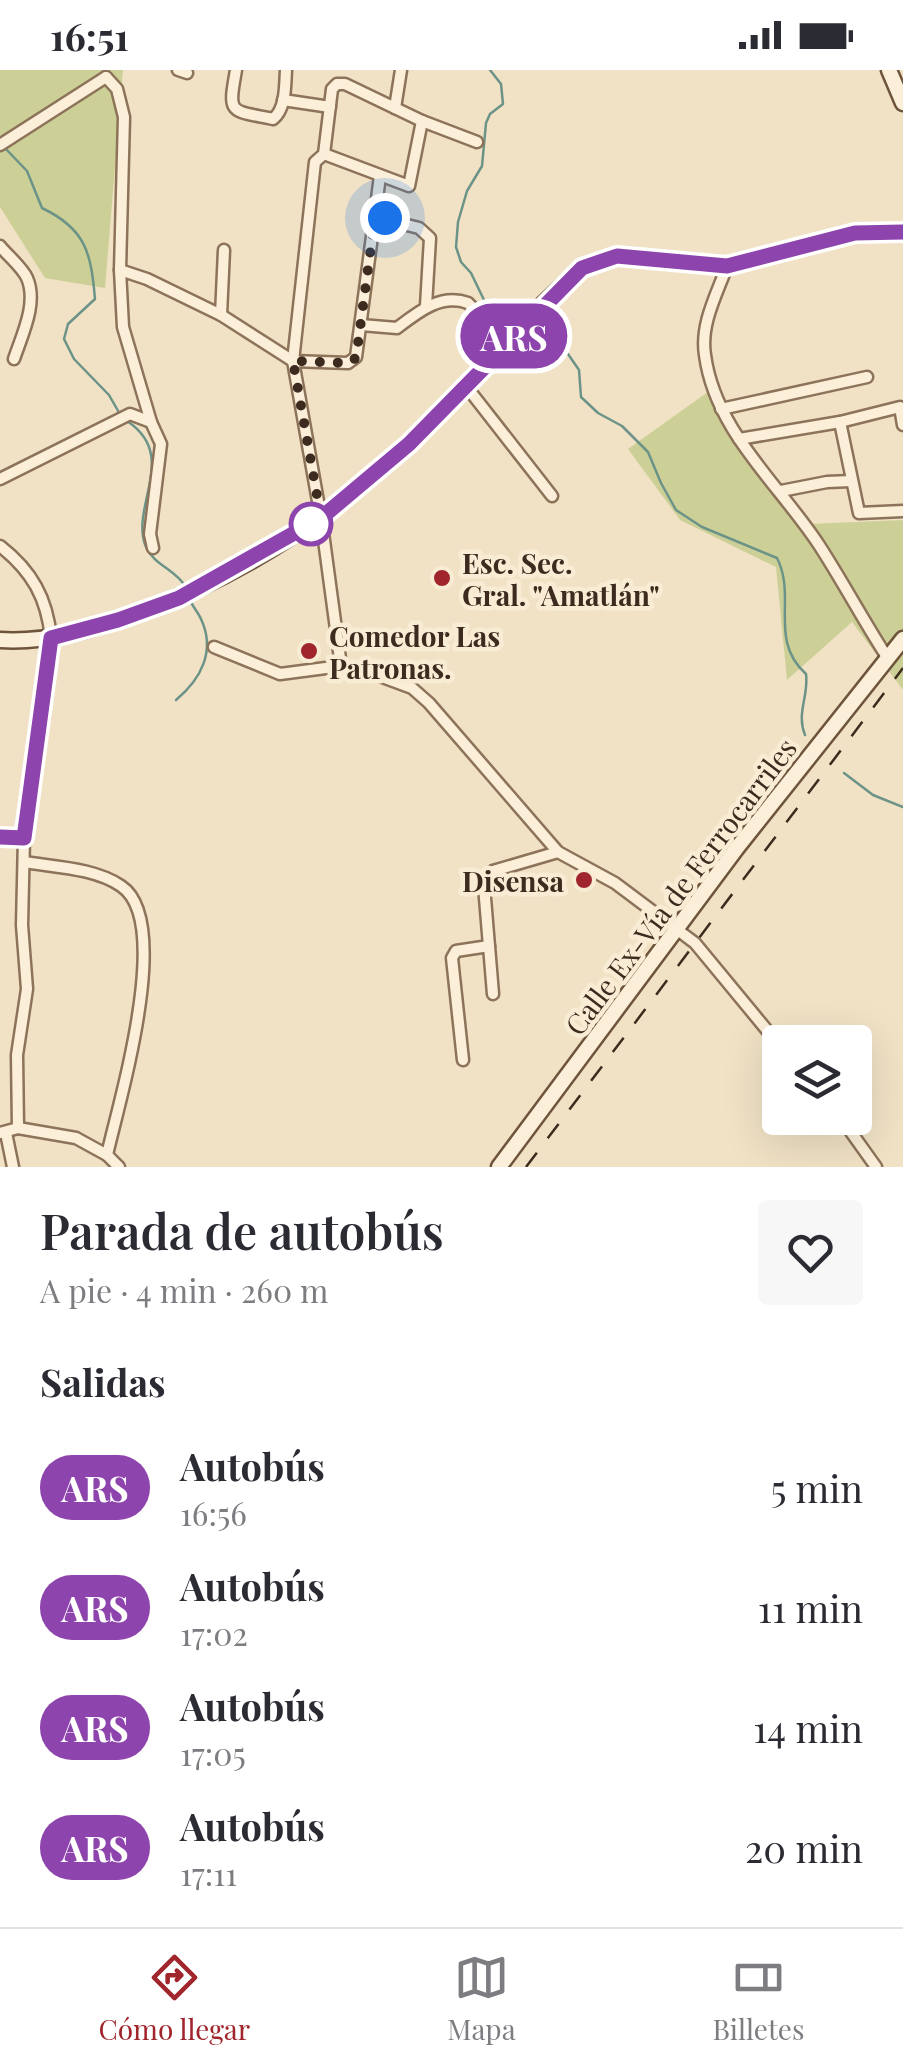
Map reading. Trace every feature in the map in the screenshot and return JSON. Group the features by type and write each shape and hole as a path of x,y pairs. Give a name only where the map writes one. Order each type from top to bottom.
{"main road":[{"path":"889,70 903,103"},
{"path":"0,640 32,642 118,620 186,594 321,518 387,464 582,268 617,256 727,266 855,233 903,232"},
{"path":"0,837 24,838 51,638"},
{"name":"Calle Ex-Vía de Ferrocarriles","path":"500,1167 736,850 903,639"}],"street":[{"path":"236,70 230,102 239,112 272,119 279,115 286,70"},
{"path":"395,108 401,70"},
{"path":"5,142 107,74 117,89 124,117 120,270 123,327 160,444 150,534 153,548"},
{"path":"341,666 321,518 293,361 315,162 324,154 332,89 345,84 477,142"},
{"path":"283,100 330,107"},
{"path":"324,154 409,186 422,121"},
{"path":"120,270 221,315 293,361 348,363 356,358 380,176"},
{"path":"375,217 419,228 430,238 426,306"},
{"path":"0,246 26,276 30,297 27,323 14,359"},
{"path":"221,315 224,250"},
{"path":"727,266 704,333 705,357 722,409 738,438 820,546 887,657"},
{"path":"361,325 397,328 426,306 461,300 510,340"},
{"path":"722,409 867,377"},
{"path":"466,386 552,496"},
{"path":"738,438 840,422 900,407 903,426"},
{"path":"0,478 130,414 150,422"},
{"path":"840,422 859,513 903,511"},
{"path":"781,491 851,481"},
{"path":"0,546 39,586 51,638"},
{"path":"214,647 280,674 341,666 412,688 558,852 616,883 695,944 762,1025"},
{"path":"13,1167 8,1131 27,989 22,925 24,838"},
{"path":"493,994 486,877 493,871 558,852"},
{"path":"24,862 89,874 121,886 132,896 144,930 142,982 106,1155"},
{"path":"463,1060 452,958 456,951 489,946"},
{"path":"8,1131 76,1138 120,1167"},
{"path":"853,1135 876,1167"}],"green space":[{"path":"0,70 123,70 105,288 45,278 0,207"},
{"path":"712,389 809,524 903,520 903,690 852,622 787,680 776,567 680,520 628,449"}],"waterway":[{"path":"490,70 501,84 503,104 490,114 486,123 482,166 467,191 456,247 484,300 514,329"},
{"path":"4,147 27,171 42,208 68,225 84,244 95,299 68,324 64,339 74,359 109,395 121,416"},
{"path":"519,335 528,345 568,354 579,370 581,397 598,413 622,426 648,452 676,510 702,527 777,558 785,588 788,647 806,674 802,719 805,735"},
{"path":"127,421 142,435 150,450 152,466 142,532 146,547 185,586"},
{"path":"176,700 199,674 206,653 205,631 189,598"},
{"path":"844,773 873,795 903,807"}],"railway":[{"path":"526,1167 903,668"}],"bus line":[{"name":"ARS","path":"0,837 24,838 51,638 179,598 321,518 409,444 582,268 617,256 727,266 855,233 903,232"}],"place":[{"name":"Esc. Sec. Gral. \"Amatlán\"","path":"442,578"},
{"name":"Comedor Las Patronas.","path":"309,651"},
{"name":"Disensa","path":"584,880"}],"route":[{"path":"311,524 321,518 293,361 348,363 356,358 375,217 385,218"}]}
